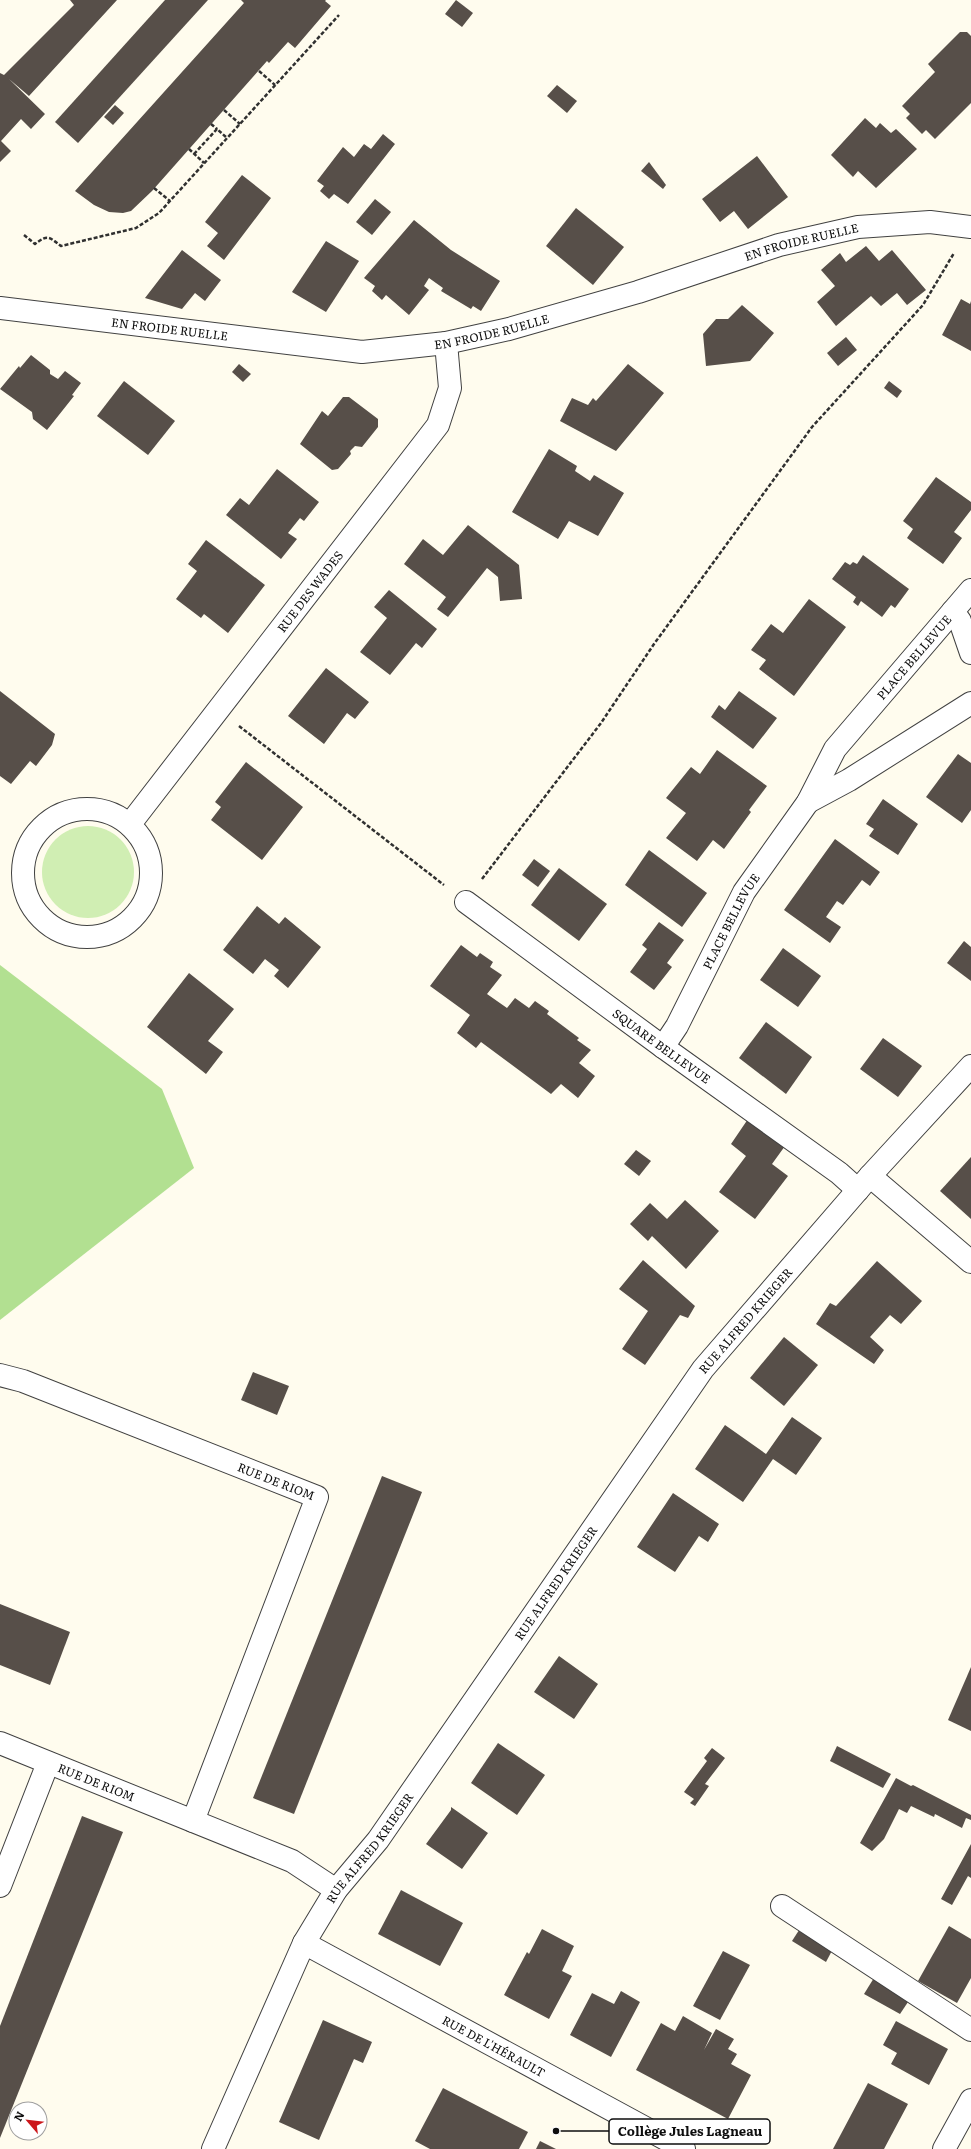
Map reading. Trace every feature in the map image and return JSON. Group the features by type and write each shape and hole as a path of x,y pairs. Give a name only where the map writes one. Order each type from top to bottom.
{"street":[{"name":"EN FROIDE RUELLE","path":"0,308 362,352 446,343 518,327 630,294 793,242 866,227 930,222 971,226"},
{"name":"RUE DES WADES","path":"130,824 438,425 450,388 446,343"},
{"name":"PLACE BELLEVUE","path":"663,1047 677,1026 744,892 808,802 835,750 971,590"},
{"name":"PLACE BELLEVUE","path":"953,611 960,621 971,652"},
{"name":"PLACE BELLEVUE","path":"808,802 849,780 971,703"},
{"path":"92,808 112,813 130,824 143,840 151,860 151,882 144,903 131,920 113,932 92,937 71,935 51,926 36,912 26,894 23,873 26,852 36,834 52,819 71,810 92,808"},
{"name":"SQUARE BELLEVUE","path":"466,902 663,1047 839,1173 864,1183 971,1262"},
{"name":"RUE ALFRED KRIEGER","path":"213,2149 304,1943 336,1890 378,1840 703,1369 864,1183 971,1066"},
{"name":"RUE DE RIOM","path":"0,1375 23,1381 318,1498 193,1821"},
{"name":"RUE DE RIOM","path":"0,1743 292,1861 336,1890"},
{"path":"0,1886 48,1763"},
{"path":"782,1906 971,2030"},
{"name":"RUE DE L'HÉRAULT","path":"304,1943 684,2149"},
{"path":"944,2149 971,2100"}],"path":[{"path":"24,235 35,244 44,238 50,238 61,246 136,228 159,213 339,15"},
{"path":"259,71 275,85"},
{"path":"224,110 240,124"},
{"path":"211,124 227,138"},
{"path":"194,154 217,129"},
{"path":"189,149 204,163"},
{"path":"154,188 170,201"},
{"path":"218,710 466,902 601,723 654,644 812,427 923,306 971,226"}],"green space":[{"path":"88,826 105,830 120,840 130,855 134,872 130,889 120,904 105,914 88,918 71,914 56,904 46,889 42,872 46,855 56,840 71,830"},
{"path":"0,965 162,1089 194,1168 0,1320"}],"building":[{"path":"70,0 117,0 29,96 9,79 45,114 31,129 21,119 1,141 11,151 0,162 0,73 4,75 74,5"},
{"path":"165,0 208,0 78,143 55,122"},
{"path":"241,0 326,0 325,1 331,6 295,48 288,42 269,63 267,61 152,191 131,211 123,213 109,212 94,205 75,191 244,3"},
{"path":"456,0 473,13 462,27 445,14"},
{"path":"960,32 967,32 971,36 971,103 935,139 926,130 922,134 906,118 910,114 902,106 935,72 928,64"},
{"path":"557,85 577,101 567,113 547,96"},
{"path":"115,105 124,113 113,125 104,117"},
{"path":"865,118 876,128 880,123 891,133 896,129 917,149 876,188 858,171 853,177 831,155"},
{"path":"383,134 395,144 348,204 334,194 329,199 320,191 324,186 317,181 343,147 354,157 364,144 371,149"},
{"path":"757,156 788,197 748,229 734,211 720,222 702,199"},
{"path":"649,162 666,185 663,189 641,171"},
{"path":"242,175 271,198 224,260 207,246 218,233 205,222"},
{"path":"375,199 391,212 372,235 356,222"},
{"path":"576,208 624,247 593,285 546,246"},
{"path":"414,220 451,250 500,281 481,311 473,306 471,309 441,291 443,288 429,278 424,286 429,290 409,315 386,295 382,300 372,291 375,286 364,278"},
{"path":"326,241 359,261 326,312 292,292"},
{"path":"866,246 879,261 892,250 926,290 907,305 897,293 881,306 871,296 836,326 817,302 835,286 821,270 840,253 846,262"},
{"path":"182,250 221,280 205,301 195,293 182,309 145,298"},
{"path":"961,299 970,304 971,301 971,351 942,335"},
{"path":"742,305 774,333 750,361 706,366 703,334 716,319 728,319"},
{"path":"846,337 857,350 838,366 827,353"},
{"path":"31,355 50,370 50,374 58,379 65,371 81,383 72,395 74,396 47,430 33,419 32,412 0,389 19,366 20,368"},
{"path":"239,364 251,374 243,382 232,372"},
{"path":"628,364 664,393 616,451 560,421 572,398 588,405 593,398 596,401"},
{"path":"124,381 175,421 148,455 97,416"},
{"path":"889,381 902,391 897,398 884,388"},
{"path":"343,397 349,397 378,419 378,427 362,447 355,446 350,451 351,454 338,469 332,470 300,444 322,411 328,416"},
{"path":"549,449 577,466 575,471 590,481 594,475 624,493 598,536 569,521 558,539 512,512"},
{"path":"277,469 319,502 304,521 300,518 288,533 297,539 281,559 226,515 240,498 249,505"},
{"path":"936,477 971,502 971,510 954,532 962,538 943,564 907,538 913,529 903,521"},
{"path":"468,525 519,565 522,599 500,601 498,577 487,568 448,617 437,609 446,597 404,564 423,539 443,555"},
{"path":"206,540 265,585 228,633 204,614 201,618 176,599 197,571 188,564"},
{"path":"863,555 909,589 895,608 891,605 882,617 861,601 858,606 853,602 856,597 832,579 845,562 850,565 853,562 857,564"},
{"path":"389,590 437,629 422,648 416,643 390,675 360,652 387,618 374,607"},
{"path":"809,599 846,627 794,696 759,669 766,660 751,650 771,624 783,633"},
{"path":"326,668 369,702 355,719 347,713 324,744 288,716"},
{"path":"0,691 55,734 52,745 36,766 30,761 11,784 0,776"},
{"path":"739,691 777,718 753,749 711,717 719,705 725,710"},
{"path":"717,750 767,786 749,810 751,812 724,849 713,840 697,861 666,838 686,813 666,798 691,767 700,774"},
{"path":"958,754 971,763 971,810 962,823 926,797"},
{"path":"246,762 303,807 262,860 211,820 221,807 215,802"},
{"path":"883,799 918,824 898,855 869,836 874,829 866,824"},
{"path":"835,839 880,872 870,886 862,880 843,905 837,901 826,917 841,927 830,943 784,910"},
{"path":"649,850 707,893 682,927 625,885"},
{"path":"534,859 550,871 538,887 522,875"},
{"path":"559,868 607,904 579,941 531,905"},
{"path":"257,906 279,924 285,917 321,947 288,988 274,976 279,970 265,959 253,974 223,950"},
{"path":"659,922 684,940 667,963 672,967 654,990 630,972 647,949 642,945"},
{"path":"964,941 971,947 971,981 947,963"},
{"path":"461,945 477,957 480,953 493,962 490,967 502,975 487,994 507,1008 515,998 529,1008 535,1001 549,1011 547,1014 579,1038 577,1040 591,1050 579,1063 595,1076 578,1098 561,1084 551,1094 481,1042 476,1048 457,1033 470,1015 430,986"},
{"path":"783,948 821,976 798,1007 760,980"},
{"path":"189,973 234,1009 208,1041 223,1052 206,1074 147,1027"},
{"path":"766,1022 812,1057 786,1094 739,1058"},
{"path":"883,1038 922,1066 898,1097 860,1069"},
{"path":"748,1119 785,1146 772,1164 788,1176 755,1219 719,1192 746,1156 731,1144"},
{"path":"636,1150 651,1161 639,1176 624,1164"},
{"path":"971,1157 971,1219 940,1191"},
{"path":"685,1200 719,1231 686,1269 652,1236 648,1241 630,1224 650,1203 667,1219"},
{"path":"643,1260 695,1306 688,1318 680,1315 645,1365 622,1349 648,1311 619,1289"},
{"path":"877,1261 922,1301 901,1324 890,1315 870,1337 884,1350 874,1364 816,1324 830,1303 836,1306"},
{"path":"784,1337 818,1365 784,1406 750,1378"},
{"path":"253,1372 289,1386 277,1415 241,1400"},
{"path":"792,1417 822,1438 796,1475 773,1459 743,1502 695,1469 725,1425 766,1454"},
{"path":"382,1476 422,1492 294,1814 253,1798"},
{"path":"673,1493 719,1524 708,1542 699,1536 675,1572 637,1547"},
{"path":"0,1604 70,1632 50,1685 0,1665"},
{"path":"559,1656 598,1684 574,1719 534,1692"},
{"path":"971,1667 971,1731 948,1720"},
{"path":"498,1743 545,1775 517,1815 471,1783"},
{"path":"837,1746 891,1774 883,1788 830,1761"},
{"path":"712,1748 725,1758 705,1784 709,1786 695,1806 690,1803 694,1799 684,1792 707,1761 704,1758"},
{"path":"896,1778 911,1786 913,1785 971,1815 971,1820 966,1818 962,1828 935,1814 934,1817 911,1806 907,1813 899,1809 884,1839 872,1851 860,1843"},
{"path":"451,1807 488,1833 462,1869 426,1844 451,1810"},
{"path":"82,1816 123,1832 15,2101 8,2101 8,2118 0,2138 0,2026"},
{"path":"971,1844 971,1878 968,1876 952,1905 941,1899"},
{"path":"401,1890 463,1923 440,1966 378,1934"},
{"path":"803,1924 835,1945 826,1962 792,1941"},
{"path":"949,1926 971,1939 971,1978 957,2003 918,1981"},
{"path":"542,1929 574,1946 562,1971 572,1976 549,2019 504,1995 527,1952 529,1954"},
{"path":"723,1951 750,1965 720,2020 693,2006"},
{"path":"877,1973 912,1996 900,2014 864,1994"},
{"path":"621,1991 640,2002 611,2057 570,2035 592,1993 614,2004"},
{"path":"683,2016 712,2033 704,2050 716,2029 734,2039 728,2049 737,2054 731,2064 751,2075 728,2119 636,2070 661,2023 675,2031"},
{"path":"323,2020 372,2042 363,2063 354,2059 319,2140 279,2122"},
{"path":"896,2021 948,2049 929,2085 891,2064 897,2053 883,2045"},
{"path":"868,2083 908,2104 884,2149 833,2149"},
{"path":"443,2088 528,2132 519,2149 430,2149 415,2141"},
{"path":"540,2141 556,2149 536,2149"}],"place":[{"name":"Collège Jules Lagneau","path":"556,2131"}]}
